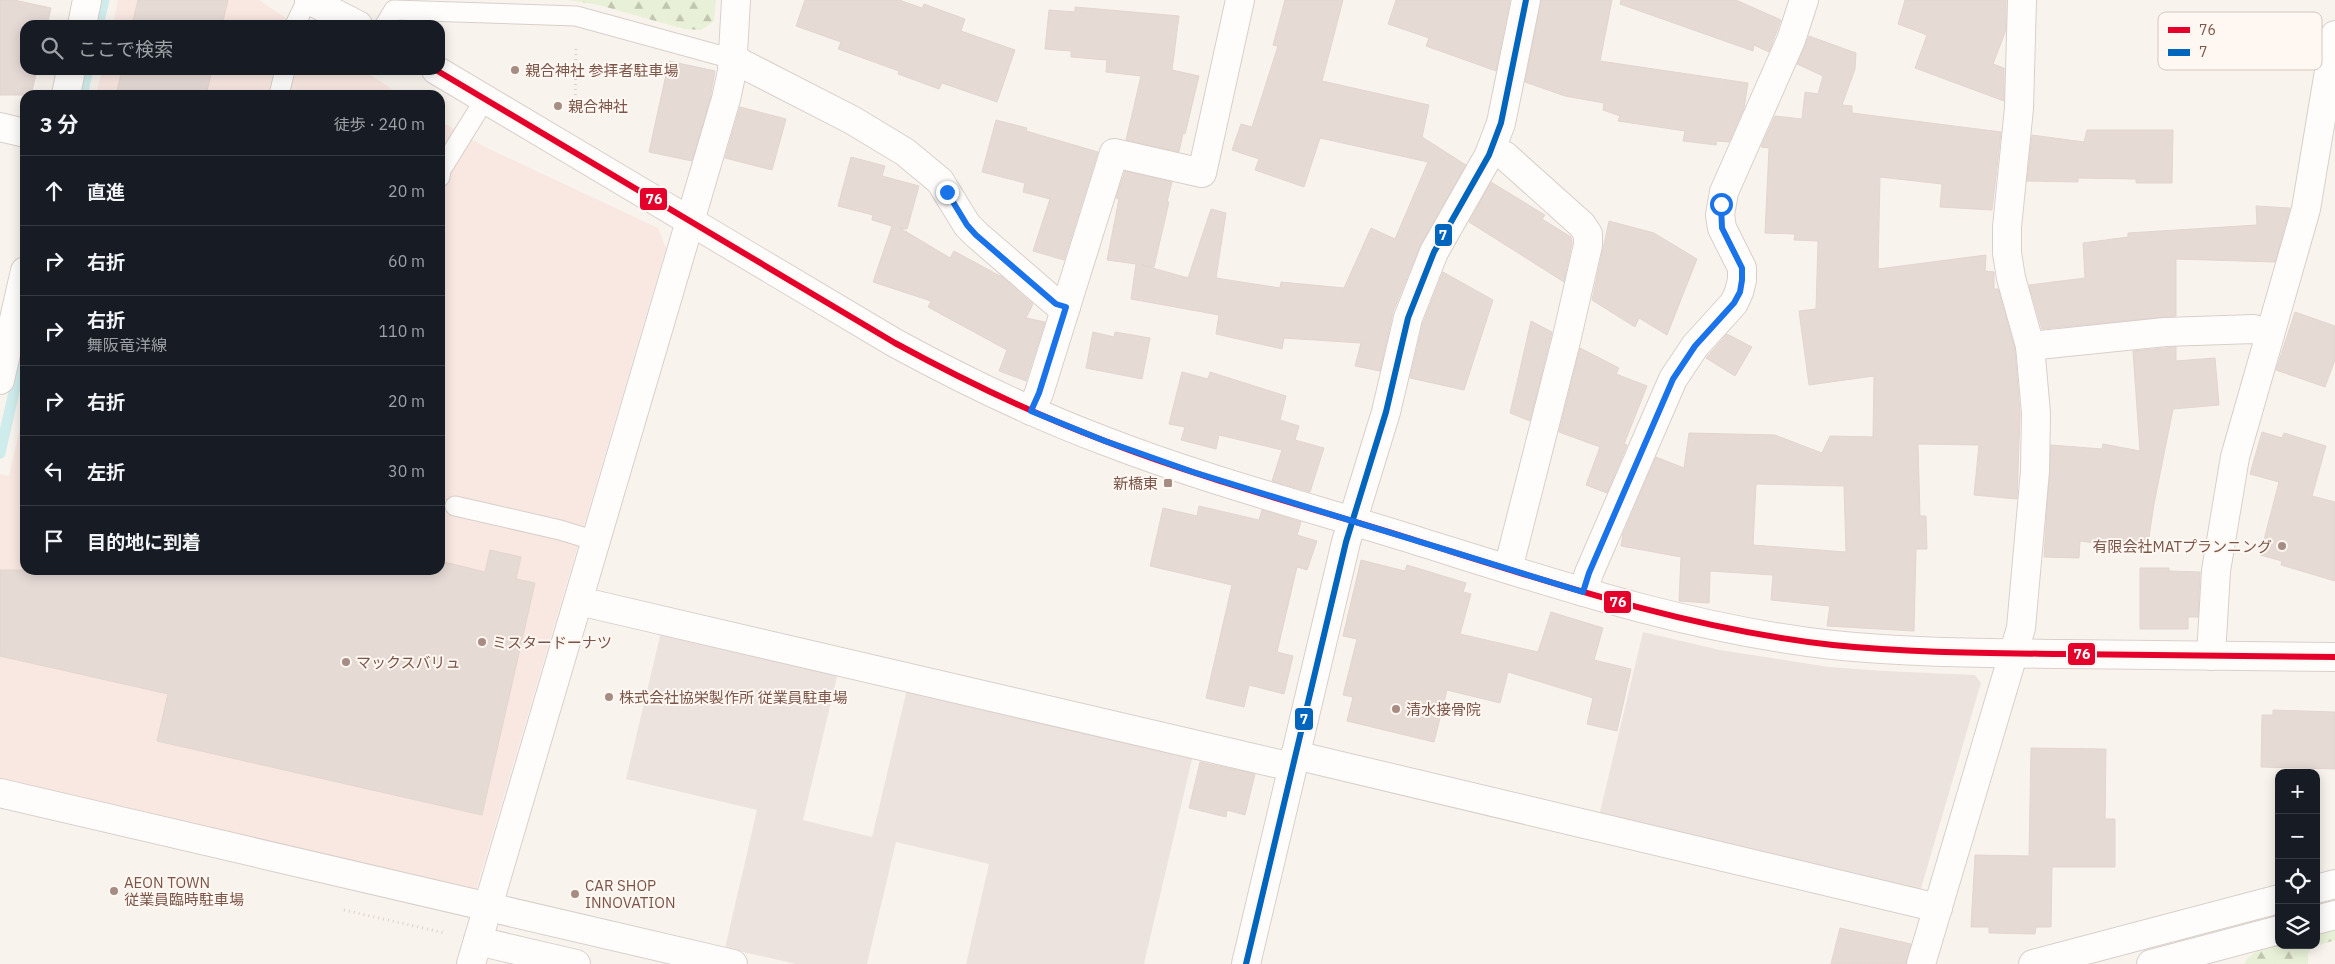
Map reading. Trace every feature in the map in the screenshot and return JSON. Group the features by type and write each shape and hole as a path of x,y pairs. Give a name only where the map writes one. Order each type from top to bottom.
{"street":[{"path":"83,20 87,0"},
{"path":"308,0 348,20"},
{"path":"576,964 474,953 726,99 733,59 736,0"},
{"path":"1031,411 1039,393 1114,153 1202,173 1240,0"},
{"path":"1246,964 1353,521 1386,412 1415,295 1434,252 1473,186 1501,123 1526,0"},
{"path":"1583,592 1589,573 1673,379 1695,346 1734,303 1740,292 1742,268 1722,228 1721,204 1724,192 1791,40 1804,0"},
{"path":"1921,964 2021,628 2036,452 2036,413 2030,346 2006,253 2006,227 2019,108 2022,0"},
{"path":"2211,656 2216,571 2224,513 2237,447 2306,209 2335,35"},
{"path":"733,59 852,120 905,152 940,181 967,225 976,235 1056,304 1066,307"},
{"path":"67,90 70,75"},
{"path":"444,75 895,343 1031,411 1148,457 1508,569 1671,617 1778,637 1886,650 2335,657"},
{"path":"0,127 20,132"},
{"path":"1490,150 1504,155 1582,225 1588,234 1588,245 1566,341 1508,569"},
{"path":"0,380 20,293"},
{"path":"2030,346 2165,332 2254,329 2270,334"},
{"path":"579,601 1938,908"},
{"path":"0,793 733,964"},
{"path":"2320,888 2335,884"},
{"path":"2033,964 2275,900"},
{"path":"2320,919 2335,915"},
{"path":"2151,964 2275,931"}],"lane":[{"path":"298,20 308,0"},
{"path":"389,20 394,10 576,16 733,59"},
{"path":"280,90 284,75"},
{"path":"445,165 485,99"},
{"path":"454,506 596,540"}],"path":[{"path":"559,144 575,118 576,16"}],"shaded area":[{"path":"118,0 259,0 289,20 114,20"},
{"path":"101,75 371,75 393,90 97,90"},
{"path":"445,124 485,147 658,228 666,248 476,890 0,779 0,474 9,476 20,428 20,575 445,575"},
{"path":"661,632 838,673 803,820 872,837 907,689 1193,755 1144,964 966,964 989,864 896,842 867,964 796,964 725,948 757,810 626,779"},
{"path":"1643,632 1720,650 1829,667 1975,675 1981,683 1920,892 1599,816"}],"green space":[{"path":"569,0 716,0 714,21 701,30 684,29 599,5"},
{"path":"2335,930 2335,940 2320,945 2320,934"},
{"path":"2275,946 2275,949 2310,949 2308,954 2308,964 2244,964 2250,956 2266,947"}],"building":[{"path":"0,0 14,0 51,8 48,20 20,20 20,75 36,75 32,90 20,90 20,95 0,95"},
{"path":"138,0 228,0 223,20 133,20"},
{"path":"805,0 899,0 922,8 924,4 965,19 961,31 1015,50 997,102 942,83 939,89 898,74 899,71 838,49 841,42 796,26"},
{"path":"1285,0 1343,0 1322,81 1429,105 1422,137 1466,165 1420,246 1393,312 1380,371 1355,366 1361,343 1284,338 1282,349 1216,334 1219,315 1131,299 1136,264 1107,260 1119,199 1116,198 1125,171 1172,182 1154,267 1142,265 1188,278 1211,209 1226,213 1216,278 1280,288 1281,282 1344,288 1371,228 1395,239 1428,162 1320,138 1304,187 1255,170 1259,159 1232,150 1241,124 1252,127 1278,46 1273,45"},
{"path":"1396,0 1510,0 1496,71 1426,46 1429,38 1388,24"},
{"path":"1541,0 1612,0 1600,61 1748,83 1744,108 1729,142 1717,141 1716,145 1683,141 1685,131 1618,121 1620,116 1603,110 1604,103 1565,96 1525,82"},
{"path":"1621,0 1736,0 1781,20 1769,52 1754,45 1753,51 1620,4"},
{"path":"1905,0 2006,0 2006,30 1993,64 2004,68 2004,101 1915,68 1927,35 1898,24"},
{"path":"1075,7 1179,16 1172,70 1199,76 1179,152 1126,140 1141,76 1106,72 1107,60 1071,57 1071,51 1045,49 1049,10 1075,12"},
{"path":"1809,36 1856,53 1855,69 1842,105 1852,106 1852,113 2001,132 1992,210 1940,207 1942,184 1880,177 1878,269 1986,255 1985,271 1994,272 1994,289 1998,289 2015,349 2020,414 2017,499 1974,495 1979,445 1918,444 1920,516 1926,516 1927,549 1916,549 1914,631 1827,626 1830,606 1771,600 1773,575 1710,571 1709,603 1679,601 1681,557 1621,546 1623,534 1656,457 1684,468 1689,433 1775,435 1822,453 1830,436 1873,437 1874,376 1809,385 1799,311 1816,309 1818,241 1794,240 1795,234 1765,233 1769,148 1761,147 1775,116 1802,119 1805,92 1818,94 1823,76 1797,64","holes":["1756,484 1844,486 1846,552 1753,545"]},
{"path":"669,61 715,71 710,99 692,161 649,152"},
{"path":"121,75 211,75 207,90 117,90"},
{"path":"740,107 786,119 772,170 725,158"},
{"path":"996,120 1027,128 1026,131 1098,152 1064,260 1033,251 1050,199 1023,192 1025,183 982,172"},
{"path":"2087,130 2173,130 2172,183 2136,183 2136,179 2078,178 2078,182 2027,181 2032,135 2084,142"},
{"path":"851,157 885,166 882,176 919,186 907,229 900,228 950,258 954,251 1002,277 1033,304 1026,318 1045,322 1026,381 999,371 1007,350 928,307 931,301 873,282 892,226 872,220 873,215 838,206"},
{"path":"1491,182 1545,215 1542,219 1571,237 1572,243 1564,282 1469,222"},
{"path":"2256,206 2290,208 2275,262 2176,259 2176,316 2042,329 2029,285 2085,278 2083,243 2128,237 2128,233 2257,225"},
{"path":"1609,221 1654,233 1697,259 1667,335 1639,318 1635,327 1592,300"},
{"path":"1443,272 1493,300 1464,390 1410,378 1423,323"},
{"path":"2295,312 2335,326 2335,360 2325,387 2276,370"},
{"path":"1531,321 1552,332 1530,421 1510,413"},
{"path":"1093,332 1114,337 1115,332 1150,338 1142,379 1086,368"},
{"path":"1727,334 1752,347 1735,376 1706,358"},
{"path":"2176,347 2176,361 2215,358 2219,405 2173,409 2147,550 2080,541 2079,558 2044,557 2051,445 2102,449 2103,444 2140,451 2133,351"},
{"path":"1580,348 1619,368 1616,374 1647,386 1624,444 1627,445 1607,493 1586,485 1600,447 1559,432"},
{"path":"1182,372 1208,379 1210,372 1286,396 1280,420 1299,426 1295,440 1324,448 1310,492 1272,481 1282,450 1219,435 1216,449 1181,440 1185,427 1169,424"},
{"path":"2262,432 2282,438 2284,433 2326,446 2312,496 2335,502 2335,581 2281,565 2282,561 2260,555 2279,482 2250,474"},
{"path":"1199,506 1259,520 1262,510 1301,522 1297,535 1317,541 1307,570 1297,567 1277,652 1293,656 1284,694 1249,685 1244,707 1206,698 1232,585 1150,566 1163,508 1197,516"},
{"path":"490,550 521,557 516,579 535,583 482,815 157,741 168,694 0,656 0,570 20,570 20,575 445,575 445,562 485,572"},
{"path":"1361,560 1405,571 1407,565 1466,583 1463,592 1471,594 1460,634 1538,652 1551,612 1603,628 1594,660 1631,669 1617,731 1587,724 1593,698 1508,672 1500,703 1447,690 1434,742 1347,721 1353,697 1343,695 1357,639 1343,636"},
{"path":"2140,568 2169,568 2169,571 2200,572 2198,617 2188,617 2188,629 2140,629"},
{"path":"2273,710 2335,712 2335,769 2261,767 2262,715 2273,715"},
{"path":"2031,748 2106,749 2105,819 2115,819 2115,867 2052,867 2051,927 2036,927 2035,934 1989,933 1989,927 1971,927 1975,855 2029,856"},
{"path":"1200,762 1255,774 1245,815 1227,810 1226,817 1189,808"},
{"path":"1840,928 1911,944 1906,964 1831,964"}],"waterway":[{"path":"99,20 104,0"},
{"path":"83,90 87,75"},
{"path":"0,453 20,366"}],"transit line":[{"name":"7","path":"1246,964 1346,542 1386,412 1408,318 1434,252 1489,155 1501,123 1526,0"},
{"name":"76","path":"444,75 895,343 946,370 998,396 1078,431 1179,468 1254,492 1617,602 1724,628 1778,638 1862,648 1949,652 2335,657"}],"place":[{"name":"親合神社 参拝者駐車場","path":"515,70"},
{"name":"親合神社","path":"558,106"},
{"name":"新橋東","path":"1168,483"},
{"name":"有限会社MATプランニング","path":"2282,546"},
{"name":"ミスタードーナツ","path":"482,642"},
{"name":"マックスバリュ","path":"346,662"},
{"name":"株式会社協栄製作所 従業員駐車場","path":"609,697"},
{"name":"清水接骨院","path":"1396,709"},
{"name":"AEON TOWN 従業員臨時駐車場","path":"114,891"},
{"name":"CAR SHOP INNOVATION","path":"575,894"}],"route":[{"path":"947,192 967,225 976,235 1056,304 1066,307 1039,393 1031,411 1105,441 1193,472 1583,592 1589,573 1664,396 1683,362 1734,303 1740,292 1742,268 1722,228 1721,204"}]}
